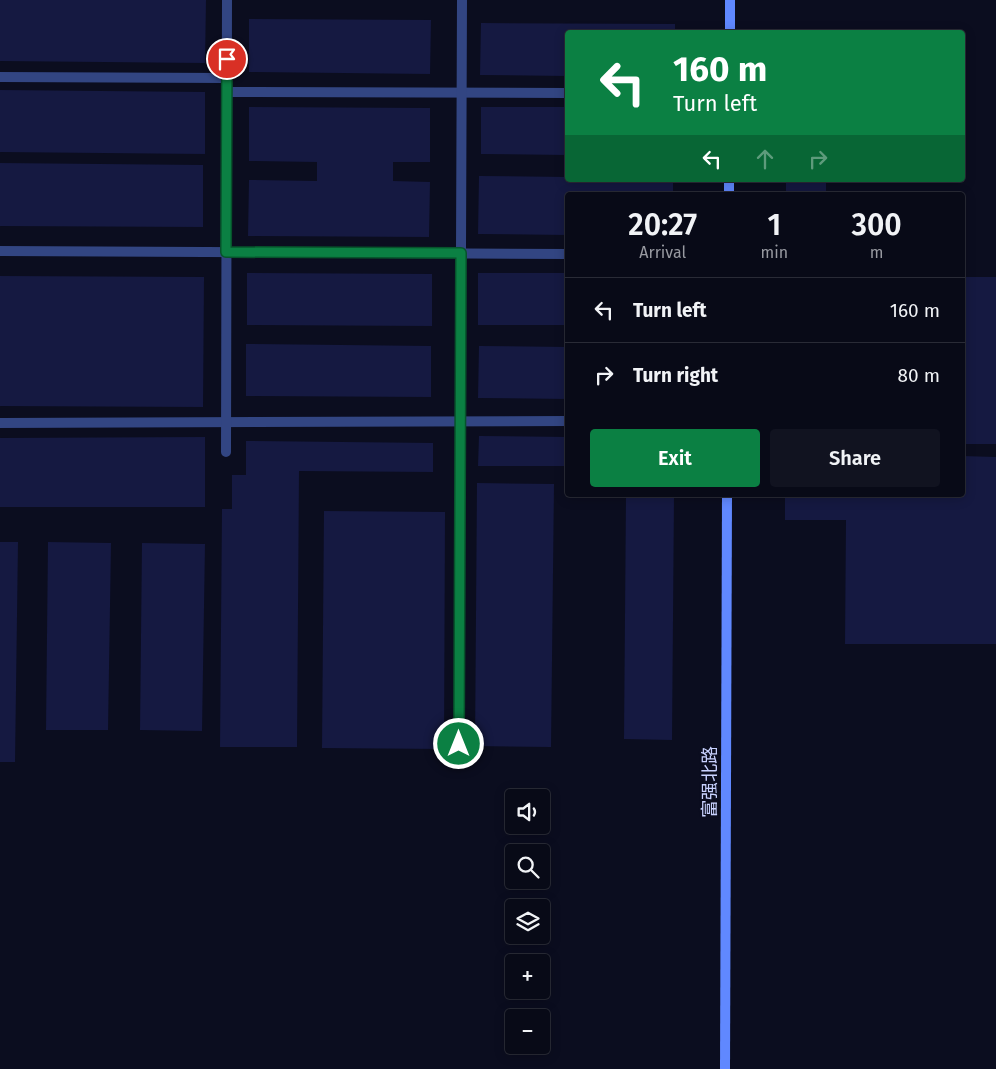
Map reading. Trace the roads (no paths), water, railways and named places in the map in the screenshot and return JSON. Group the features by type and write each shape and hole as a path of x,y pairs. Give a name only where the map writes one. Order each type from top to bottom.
{"street":[{"path":"730,0 730,30"},
{"name":"富强北路","path":"725,1069 728,497"}],"lane":[{"path":"226,452 227,0"},
{"path":"459,744 462,0"},
{"path":"0,77 227,78"},
{"path":"227,92 565,93"},
{"path":"0,251 565,254"},
{"path":"0,423 565,421"}]}
